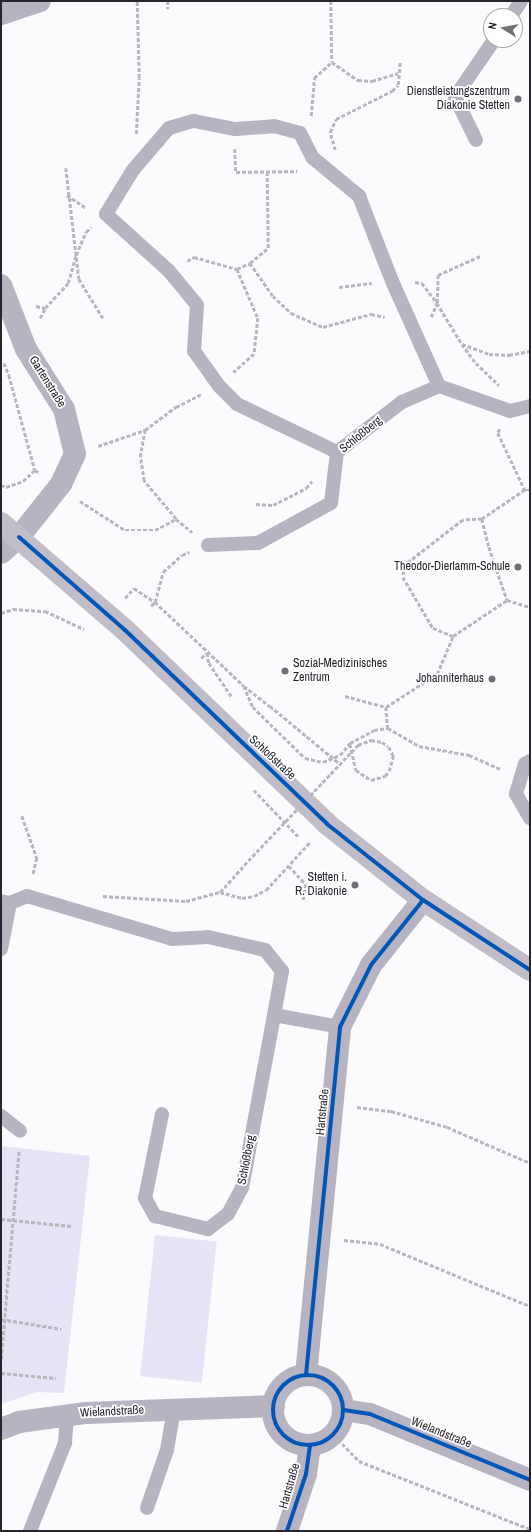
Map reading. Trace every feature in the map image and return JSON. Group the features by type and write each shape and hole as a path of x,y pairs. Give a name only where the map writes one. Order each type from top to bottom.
{"main road":[{"name":"Schloßstraße","path":"1,523 109,615 327,824 423,900 530,970"}],"street":[{"path":"1,14 40,1"},
{"name":"Gartenstraße","path":"1,285 26,349 64,409 75,454 61,484 19,537 1,553"},
{"name":"Hartstraße","path":"306,1375 334,1104 340,1027 371,964 423,900"},
{"path":"306,1375 328,1381 336,1388 344,1410 341,1423 334,1434 323,1442 310,1445 295,1442 283,1434 274,1416 274,1406 281,1388 297,1377 306,1375"},
{"name":"Wielandstraße","path":"1,1430 19,1422 67,1416 174,1409 274,1406"},
{"name":"Wielandstraße","path":"344,1410 370,1414 530,1480"},
{"name":"Hartstraße","path":"287,1531 306,1474 310,1445"}],"lane":[{"path":"476,140 455,97 489,48"},
{"path":"337,452 293,429 237,404 219,386 194,352 197,305 169,272 106,214 133,170 169,128 194,121 235,129 274,126 300,133 313,158 359,196 392,280 439,386 510,411 530,406"},
{"name":"Schloßberg","path":"208,545 258,543 331,503 337,452 402,402 439,386"},
{"path":"530,761 525,764 516,794 530,818"},
{"path":"1,949 5,902 28,896"},
{"name":"Schloßberg","path":"28,896 172,939 208,937 265,950 282,971 242,1188 228,1214 208,1229 156,1216 145,1198 162,1114"},
{"path":"274,1015 340,1027"},
{"path":"1,1116 20,1131"},
{"path":"147,1508 167,1450 174,1409"},
{"path":"30,1531 65,1443 67,1416"}],"path":[{"path":"133,170 139,78 137,1"},
{"path":"168,1 168,9"},
{"path":"300,133 310,119 314,78 332,62 331,1"},
{"path":"329,171 337,158 330,132 336,119 392,92 398,85 400,61"},
{"path":"332,62 358,80 372,81 398,73"},
{"path":"235,129 236,172 295,172 313,158"},
{"path":"66,168 79,279 103,318"},
{"path":"169,272 194,257 237,269 250,263 268,248 267,173"},
{"path":"26,349 45,308 68,283 76,254"},
{"path":"420,343 437,303 438,275 480,256"},
{"path":"250,263 273,296 291,313 322,327 371,314 411,323"},
{"path":"97,446 145,430 176,406 219,386 254,354 258,318 237,269"},
{"path":"339,286 392,280 422,283 437,303 462,344 476,363 510,395 510,411 498,433 525,490"},
{"path":"462,344 489,354 509,355 530,351"},
{"path":"1,357 9,375 34,470 61,484"},
{"path":"145,430 140,457 144,481 176,519 208,545 182,555 163,572 155,602 151,606"},
{"path":"256,504 273,505 306,488 337,452"},
{"path":"1,485 6,486 23,481 34,470"},
{"path":"453,636 433,628 402,577 405,565 463,520 482,519 525,490 530,490"},
{"path":"91,510 125,530 155,530 176,519"},
{"path":"482,519 489,547 507,600"},
{"path":"1,613 13,609 45,611 73,623 92,634 134,588 155,602 244,686 339,763"},
{"path":"507,600 530,607"},
{"path":"344,696 386,707 437,674 453,636 507,600"},
{"path":"201,658 207,652"},
{"path":"244,686 253,708 305,758 323,762 340,755 350,743 374,730 388,728 419,746 469,755 520,779"},
{"path":"386,707 388,728"},
{"path":"220,892 339,763 364,742 378,741 388,746 393,756 389,771 377,779 371,780 360,775 356,770 350,743"},
{"path":"22,816 37,858 28,896"},
{"path":"84,912 101,896 186,901 220,892 242,898 254,896 266,890 327,824"},
{"path":"289,866 306,884 303,902"},
{"path":"334,1104 391,1111 447,1127 530,1163"},
{"path":"1,1359 3,1319 20,1131"},
{"path":"1,1219 72,1226"},
{"path":"320,1237 380,1244 530,1306"},
{"path":"3,1319 61,1329"},
{"path":"1,1373 56,1378"},
{"path":"334,1434 359,1461 530,1529"}],"shaded area":[{"path":"1,1146 90,1156 64,1393 37,1392 1,1404"},
{"path":"155,1235 217,1241 202,1383 140,1376"}],"cycle path":[{"path":"19,537 125,630 327,824 423,900 530,970"},
{"path":"306,1375 340,1027 371,965 423,900"},
{"path":"308,1375 321,1378 333,1385 340,1397 343,1410 340,1423 333,1435 321,1442 308,1445 295,1442 283,1435 276,1423 273,1410 276,1397 283,1385 295,1378 308,1375"},
{"path":"344,1410 370,1414 530,1480"},
{"path":"287,1531 306,1474 310,1445"}],"place":[{"name":"Dienstleistungszentrum Diakonie Stetten","path":"518,99"},
{"name":"Theodor-Dierlamm-Schule","path":"518,567"},
{"name":"Sozial-Medizinisches Zentrum","path":"285,671"},
{"name":"Johanniterhaus","path":"492,679"},
{"name":"Stetten i. R. Diakonie","path":"355,885"}]}
